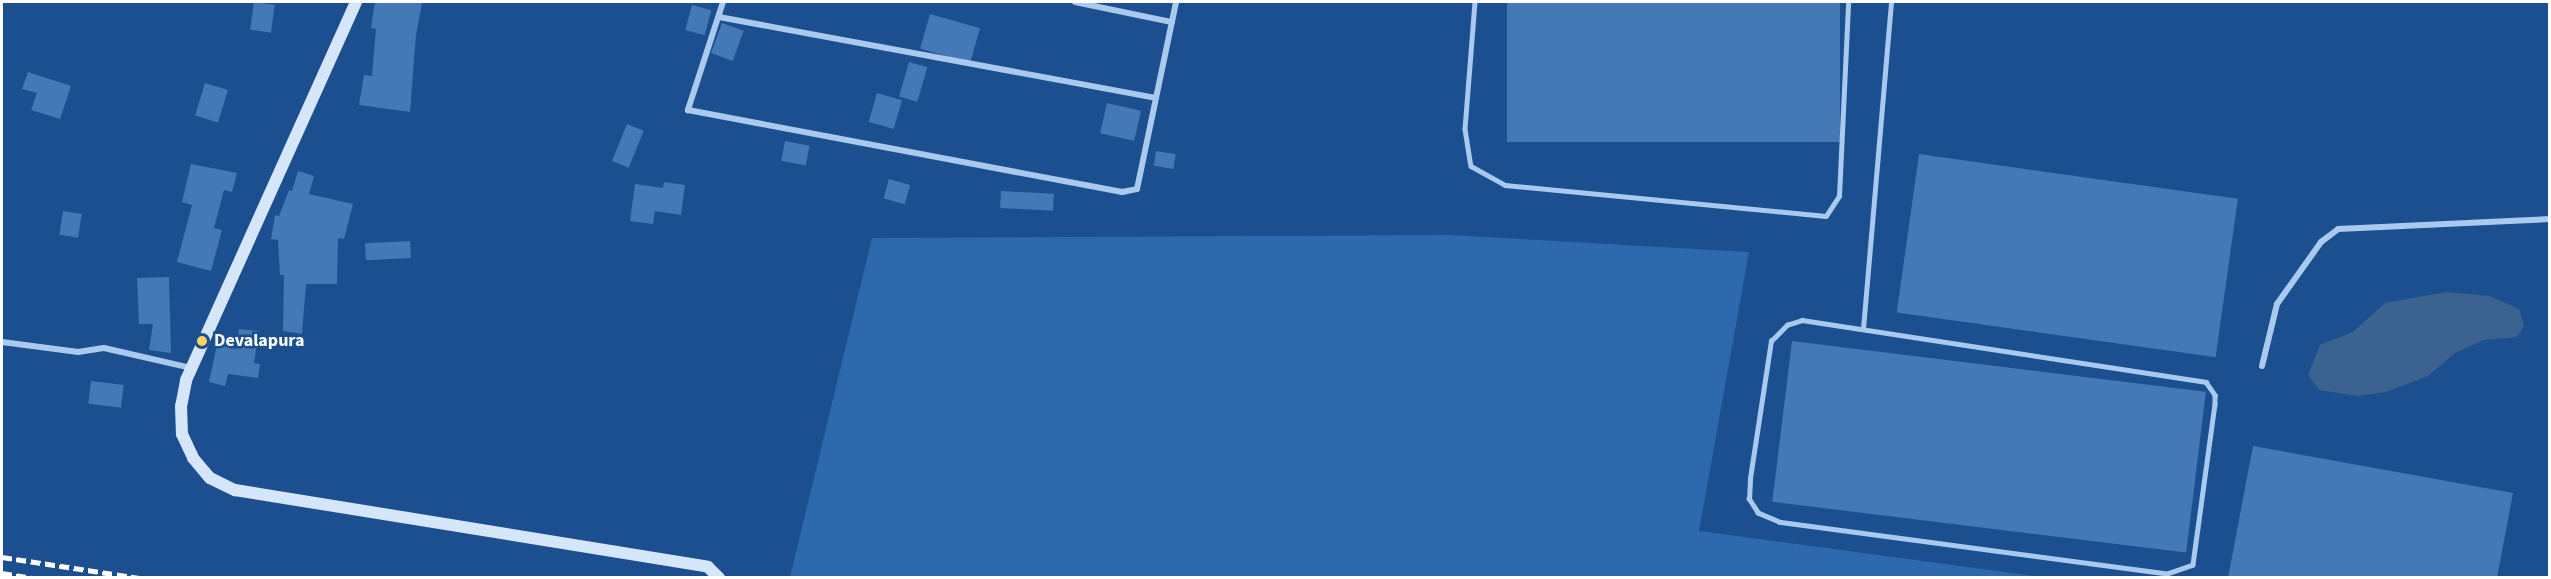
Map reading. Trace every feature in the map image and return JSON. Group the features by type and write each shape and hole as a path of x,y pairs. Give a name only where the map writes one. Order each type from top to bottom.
{"main road":[{"path":"356,2 191,368 181,406 182,434 193,458 210,478 234,490 708,567 719,578"}],"street":[{"path":"723,2 688,110 1122,192 1137,189 1176,2"},
{"path":"1075,2 1172,22"},
{"path":"718,17 1156,98"},
{"path":"2262,366 2277,304 2321,242 2338,230 2550,219"},
{"path":"2,342 78,352 104,348 191,368"}],"lane":[{"path":"1475,2 1465,129 1471,166 1505,185 1826,216 1839,196 1848,2"},
{"path":"1863,329 1891,2"},
{"path":"1802,320 1863,329 2206,382 2215,395 2215,404 2193,565 2167,574 1779,522 1758,513 1749,499 1750,478 1772,341 1787,326 1802,320"}],"shaded area":[{"path":"1449,235 1749,252 1699,531 2042,577 790,577 872,238"},
{"path":"2446,292 2490,296 2519,309 2524,326 2517,337 2484,340 2455,353 2428,376 2386,392 2357,396 2319,390 2308,375 2320,345 2353,332 2385,303"}],"building":[{"path":"254,2 275,5 271,33 250,30"},
{"path":"375,2 422,3 416,35 410,112 359,105 364,75 372,76 376,29 371,28"},
{"path":"1507,2 1840,2 1840,142 1507,142"},
{"path":"692,5 711,10 705,35 685,30"},
{"path":"930,14 980,28 970,63 920,49"},
{"path":"722,23 744,31 733,61 711,53"},
{"path":"909,62 927,67 917,102 899,97"},
{"path":"28,72 71,86 60,119 31,110 37,93 22,89"},
{"path":"205,83 228,90 218,123 195,116"},
{"path":"877,93 902,100 894,129 869,122"},
{"path":"1107,103 1141,111 1134,141 1100,133"},
{"path":"627,124 644,131 629,168 612,161"},
{"path":"785,141 810,146 806,165 781,161"},
{"path":"1156,151 1176,154 1173,169 1154,166"},
{"path":"1919,154 2238,199 2216,357 1897,312"},
{"path":"191,164 237,173 232,192 224,190 214,228 222,230 211,271 177,262 192,205 182,202"},
{"path":"298,171 314,176 309,194 353,204 344,239 338,238 337,284 306,284 302,334 283,331 284,275 280,275 278,240 271,239 275,215 279,216 289,190 292,191"},
{"path":"889,179 910,185 905,204 883,198"},
{"path":"664,182 685,185 681,215 655,211 653,224 630,221 635,184 663,188"},
{"path":"1001,191 1054,194 1053,211 1000,208"},
{"path":"63,211 82,214 78,238 59,235"},
{"path":"410,241 411,258 366,260 365,243"},
{"path":"169,277 171,353 149,350 153,324 139,324 137,278"},
{"path":"239,329 259,331 254,363 260,364 258,378 228,374 225,386 209,382 217,345 236,349"},
{"path":"1792,341 2206,392 2186,553 1772,502"},
{"path":"91,381 124,385 121,408 88,404"},
{"path":"2253,446 2513,493 2497,578 2228,578"}],"railway":[{"path":"2,557 139,578"},
{"path":"2,573 33,578"}],"place":[{"name":"Devalapura","path":"202,341"}]}
